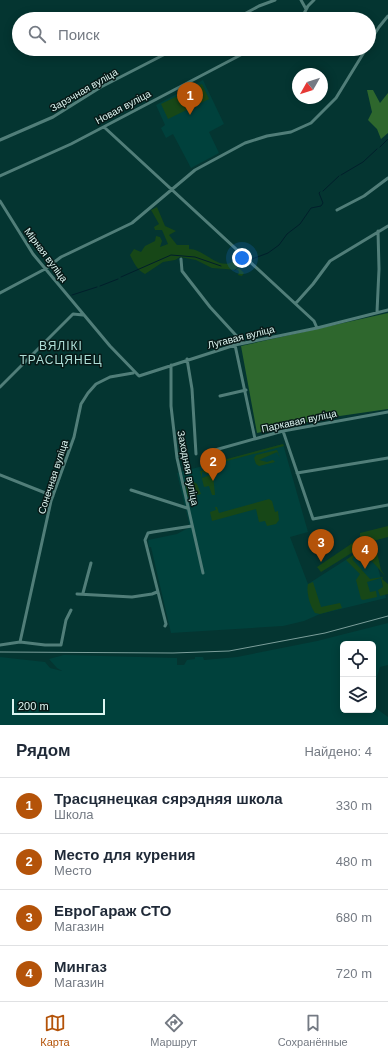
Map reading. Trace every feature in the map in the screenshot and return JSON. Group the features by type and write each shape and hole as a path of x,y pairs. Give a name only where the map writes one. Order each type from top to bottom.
{"street":[{"path":"248,12 275,0"},
{"path":"301,0 306,9"},
{"path":"304,12 314,0"},
{"path":"376,32 388,16"},
{"name":"Зарэчная вуліца","path":"0,140 53,117 101,87 161,56"},
{"name":"Новая вуліца","path":"0,176 104,127 239,56"},
{"path":"0,293 72,252 122,230 140,217 191,172 245,143 268,136 291,132 311,123 336,98 362,56"},
{"path":"104,127 171,190 273,281 314,320 317,328"},
{"path":"337,210 364,196 388,178"},
{"name":"Мірная вуліца","path":"0,201 22,238 45,268 133,373"},
{"path":"296,303 313,284 330,261 388,226"},
{"path":"377,312 379,269 378,232"},
{"path":"181,259 182,271 210,307 243,343"},
{"path":"1,385 78,308"},
{"name":"Лугавая вуліца","path":"171,364 243,343 317,328 388,310"},
{"path":"72,314 79,313 84,315"},
{"path":"236,345 255,439"},
{"path":"187,359 192,389 196,454"},
{"path":"133,373 139,376 144,376 171,364"},
{"name":"Заходняя вуліца","path":"171,364 173,431 187,508 202,573"},
{"name":"Сонечная вуліца","path":"20,642 53,496 74,437 78,411 88,393 96,384 110,377 133,373"},
{"path":"220,396 246,390"},
{"name":"Паркавая вуліца","path":"215,450 283,431 388,412"},
{"path":"283,431 313,520 388,505"},
{"path":"297,473 388,458"},
{"path":"0,475 53,496"},
{"path":"131,490 187,508"},
{"path":"165,626 166,624 157,592 146,536 148,533 192,526"},
{"path":"83,593 91,563"},
{"path":"77,594 83,593 132,597 157,592"},
{"path":"0,645 20,642 45,646 61,644 66,620 71,610"}],"shaded area":[{"path":"203,80 224,124 209,132 219,153 191,168 173,134 166,138 161,128 165,125 156,105"},
{"path":"283,444 308,532 290,537 308,584 366,547 378,568 386,598 320,614 304,621 283,626 171,633 151,547 149,547 148,540 177,534 190,527 177,473"},
{"path":"388,623 388,665 380,667 376,680 376,641 340,641 340,713 376,713 376,708 388,717 388,725 0,725 0,657 45,662 50,668 62,671 49,659 64,655 177,658 177,665 184,665 187,660 195,659 195,657 203,657 204,660 237,657 317,641"}],"green space":[{"path":"202,84 209,99 168,119 161,104"},
{"path":"367,90 373,90 380,103 388,93 388,133 381,139 377,129 368,120 372,112"},
{"path":"157,207 165,226 176,231 169,235 177,245 189,245 189,249 200,252 215,261 225,264 241,256 249,264 248,265 241,262 236,265 244,273 242,276 238,275 238,270 212,268 196,260 180,257 175,260 163,262 145,274 140,270 130,255 134,249 141,252 145,246 155,241 156,236 160,237 162,241 160,247 168,244 162,230 155,230 154,227 159,224 151,210"},
{"path":"388,313 388,409 326,418 257,433 241,346"},
{"path":"283,444 284,446 204,467 201,466"},
{"path":"277,450 280,458 277,452 259,460 267,462 273,460 275,462 259,466 256,464 254,458 256,455"},
{"path":"210,469 211,472 205,474 202,472 202,478 213,474 215,495 212,495 209,486 204,487 200,471"},
{"path":"192,481 197,484 201,494 188,497 185,483"},
{"path":"269,499 272,501 275,512 278,511 279,520 276,524 267,526 265,521 259,522 256,509 212,521 210,512 216,510 215,507 217,507 219,513"},
{"path":"388,526 388,537 369,542 321,572 317,567 360,538 360,533"},
{"path":"370,546 376,548 381,570 386,577 370,559 371,557 367,552 365,553 362,550"},
{"path":"359,551 362,556 355,556 352,559 370,579 383,577 382,579 388,584 388,594 380,596 378,590 383,587 381,578 367,582 370,592 376,591 377,597 363,600 361,599 356,580 360,574 346,560"},
{"path":"313,582 321,607 340,603 342,608 320,614 315,613 308,595 308,584"}],"waterway":[{"path":"380,147 388,139"},
{"path":"341,175 363,162 377,149"},
{"path":"323,191 339,176"},
{"path":"252,259 268,253 279,245 287,234 300,224 311,208 321,206 323,203 319,193 320,192"},
{"path":"121,277 171,255 195,257 221,266"},
{"path":"235,270 247,261"},
{"path":"100,286 118,279"},
{"path":"72,295 97,287"}],"railway":[{"path":"0,652 173,653 229,651 325,633 388,616"}],"place":[{"name":"Трасцянецкая сярэдняя школа","path":"190,115"},
{"name":"Место для курения","path":"213,481"},
{"name":"ЕвроГараж СТО","path":"321,562"},
{"name":"Мингаз","path":"365,569"}],"district":[{"name":"ВЯЛІКІ ТРАСЦЯНЕЦ","path":"61,353"}]}
